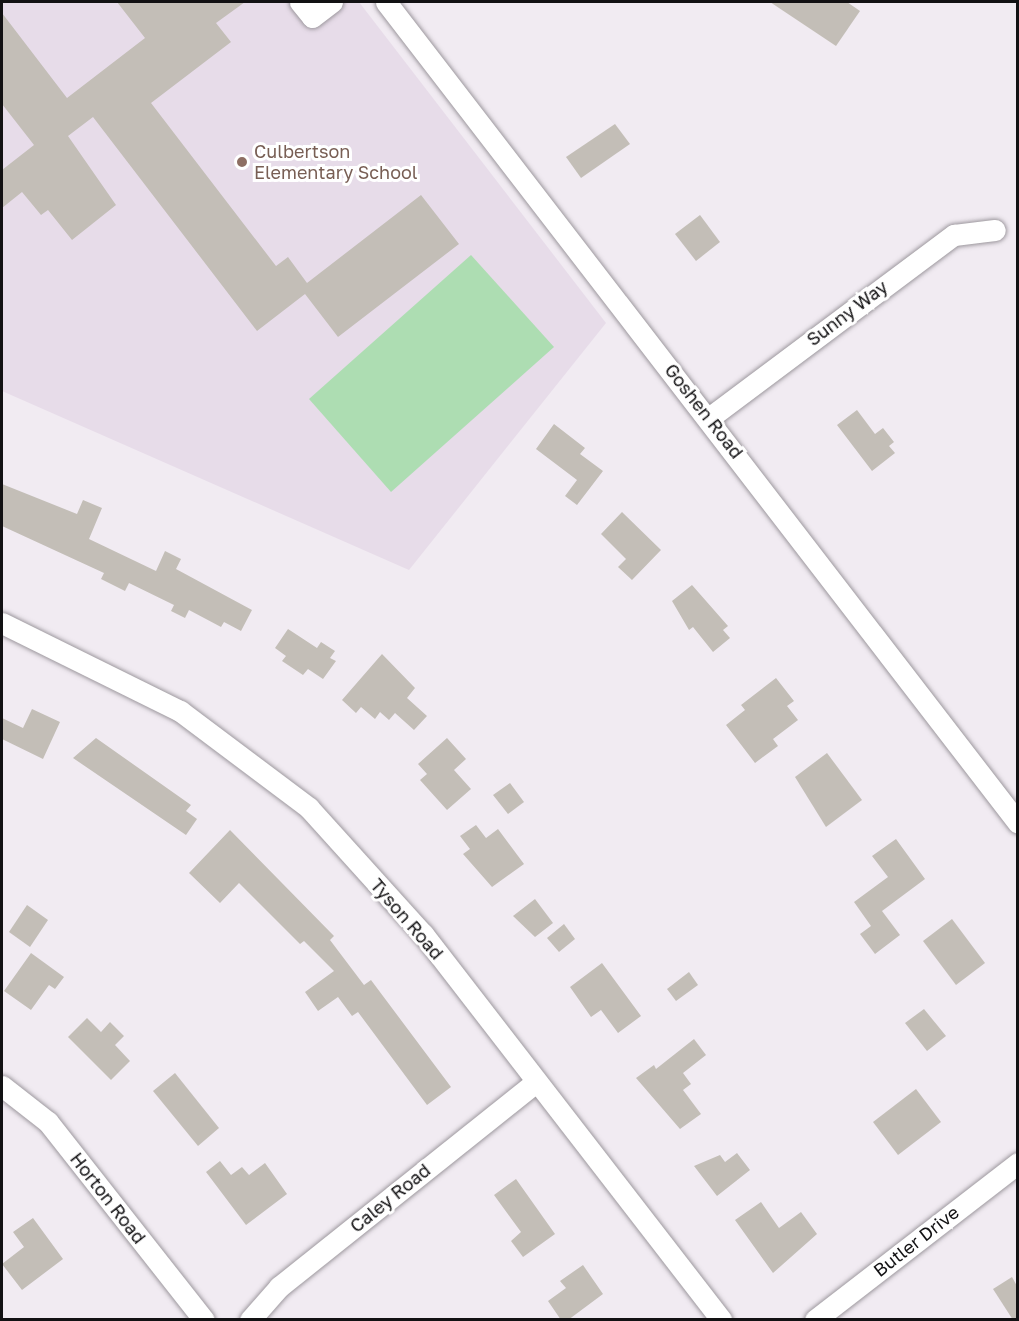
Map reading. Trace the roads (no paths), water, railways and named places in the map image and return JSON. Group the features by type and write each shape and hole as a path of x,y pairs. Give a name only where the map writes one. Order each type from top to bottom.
{"street":[{"path":"306,9 332,2"},
{"name":"Goshen Road","path":"386,2 709,417 1017,822"},
{"name":"Sunny Way","path":"709,417 954,235 995,230"},
{"name":"Tyson Road","path":"2,623 180,711 309,808 423,934 535,1083 721,1320"},
{"name":"Caley Road","path":"250,1320 279,1287 535,1083"},
{"name":"Horton Road","path":"2,1086 48,1122 204,1320"},
{"name":"Butler Drive","path":"815,1320 1017,1163"}],"place":[{"name":"Culbertson Elementary School","path":"242,162"}]}
